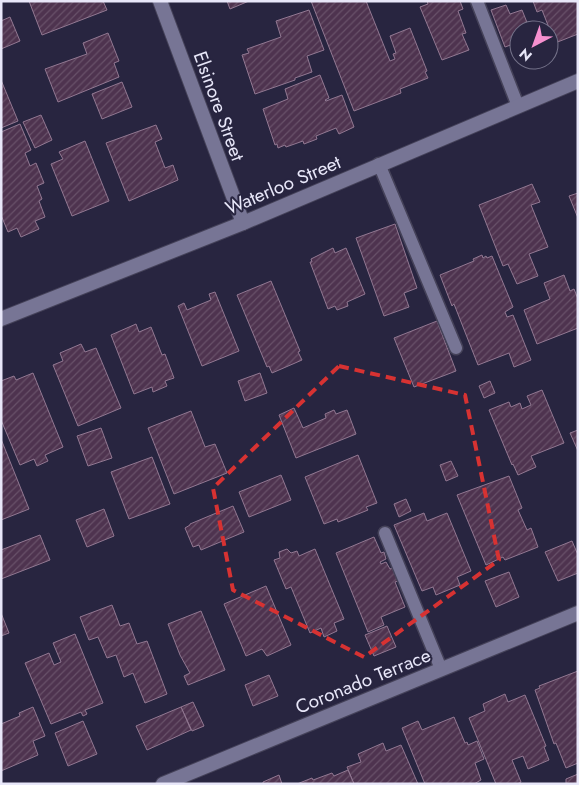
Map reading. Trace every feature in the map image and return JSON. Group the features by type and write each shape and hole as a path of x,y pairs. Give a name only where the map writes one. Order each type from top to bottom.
{"street":[{"name":"Elsinore Street","path":"160,1 243,223"},
{"name":"Waterloo Street","path":"1,320 243,223 578,81"},
{"name":"Coronado Terrace","path":"163,784 578,613"}],"lane":[{"path":"476,1 518,106"},
{"path":"379,164 456,348"},
{"path":"384,533 441,669"}],"highlighted area":[{"path":"339,366 465,395 499,560 364,657 233,590 213,488"}],"building":[{"path":"29,1 103,1 107,10 42,35"},
{"path":"227,1 249,1 230,9"},
{"path":"311,1 366,1 390,61 395,59 393,54 396,53 390,36 410,28 428,78 400,89 401,93 354,111"},
{"path":"427,1 460,1 463,9 458,11 466,33 462,34 469,50 442,60 420,7 428,4"},
{"path":"533,1 578,1 578,34 559,41 559,20 546,20 542,10 537,12"},
{"path":"506,5 510,14 522,10 526,20 509,20 509,46 505,47 491,10"},
{"path":"309,10 324,50 307,56 312,72 255,94 242,55 249,53 247,49 281,37 276,21"},
{"path":"10,17 20,41 1,49 1,21"},
{"path":"108,33 119,61 114,63 119,77 58,102 45,69 87,54 83,43"},
{"path":"320,75 329,98 325,100 342,95 354,127 339,134 336,128 316,136 317,139 304,144 303,141 278,148 277,144 275,145 263,109 288,99 285,89"},
{"path":"1,80 18,121 1,128"},
{"path":"122,82 132,107 102,119 92,94"},
{"path":"41,115 52,140 35,148 23,122"},
{"path":"20,124 31,150 25,153 30,166 36,163 44,183 37,186 42,199 39,201 45,217 35,221 39,229 21,237 17,228 8,232 1,215 1,132"},
{"path":"156,125 162,139 155,142 165,168 173,165 178,180 129,201 106,143"},
{"path":"85,141 109,201 72,216 51,164 63,159 59,152"},
{"path":"532,184 540,202 531,205 548,247 529,254 538,276 517,284 508,264 503,266 479,205"},
{"path":"578,193 578,218 569,196"},
{"path":"395,224 417,288 404,293 409,307 384,316 356,238"},
{"path":"333,248 335,253 346,248 365,294 347,302 348,306 337,310 335,306 328,309 310,262 312,262 311,259"},
{"path":"482,255 483,258 492,256 513,307 505,312 507,317 513,315 531,360 514,367 509,353 478,365 454,304 452,306 440,275 474,261 473,259"},
{"path":"564,275 570,291 574,289 578,299 578,328 537,344 524,310 550,299 544,283"},
{"path":"271,281 302,360 272,373 269,366 267,367 237,295"},
{"path":"215,292 239,351 202,366 178,306 184,303 187,310 211,300 209,294"},
{"path":"437,321 456,371 414,387 394,338"},
{"path":"136,324 139,332 151,327 162,355 165,354 174,378 165,381 167,386 153,392 152,387 134,394 111,335"},
{"path":"81,344 85,352 96,348 121,408 78,426 53,365 63,361 60,353"},
{"path":"33,373 63,447 45,455 48,461 37,466 34,459 20,465 1,420 1,381 14,376 16,380"},
{"path":"260,373 267,393 245,401 238,381"},
{"path":"490,381 495,393 484,398 479,386"},
{"path":"542,390 564,443 531,456 536,467 518,475 489,410 509,402 511,407 520,403 522,409 531,405 527,396"},
{"path":"294,408 303,428 326,418 325,414 334,410 336,414 347,410 356,434 296,458 279,415"},
{"path":"191,411 205,447 215,444 227,473 174,494 148,428"},
{"path":"101,428 112,458 88,466 77,436"},
{"path":"578,430 578,451 570,433"},
{"path":"1,439 29,509 1,520"},
{"path":"358,455 377,503 366,507 368,510 338,522 337,519 324,524 305,477"},
{"path":"152,457 170,504 129,519 111,472"},
{"path":"451,461 458,476 446,481 440,465"},
{"path":"281,475 291,500 249,517 239,492"},
{"path":"509,476 522,508 518,510 527,530 531,528 538,547 505,560 503,557 486,565 457,495"},
{"path":"406,499 411,511 399,517 394,504"},
{"path":"233,506 244,532 201,550 199,545 193,547 185,528 190,524"},
{"path":"104,509 114,536 87,547 76,520"},
{"path":"424,513 427,521 447,513 471,571 457,577 460,585 436,595 433,587 422,591 394,525"},
{"path":"40,535 50,560 1,579 1,550"},
{"path":"374,537 381,553 384,552 386,559 380,562 381,564 386,562 390,569 392,568 398,581 395,582 405,607 381,617 384,625 368,632 336,553"},
{"path":"572,541 578,555 578,573 558,581 545,552"},
{"path":"287,549 291,553 297,551 299,556 315,549 344,619 334,623 337,631 324,637 321,628 310,633 291,587 286,589 274,560 280,558 279,552"},
{"path":"509,572 519,597 496,607 485,581"},
{"path":"266,586 291,645 267,656 262,649 246,656 224,604"},
{"path":"112,605 120,626 129,623 137,644 147,641 167,694 145,703 133,673 124,677 116,655 107,658 98,637 89,640 80,617"},
{"path":"201,611 225,670 188,685 184,676 190,673 180,655 168,624"},
{"path":"1,613 9,633 1,636"},
{"path":"387,626 396,647 374,656 365,635"},
{"path":"75,634 103,703 85,710 87,714 83,716 81,712 51,724 25,663 49,653 54,665 61,662 53,643"},
{"path":"578,671 578,763 566,768 556,743 554,744 535,690 540,688 539,686"},
{"path":"269,675 278,696 253,706 245,685"},
{"path":"505,694 508,702 525,695 546,746 544,747 549,760 528,769 523,756 512,760 521,782 517,784 496,784 469,718 485,711 483,704"},
{"path":"193,702 204,726 192,731 181,707"},
{"path":"33,707 45,736 33,741 38,755 1,771 1,724 20,716 19,713"},
{"path":"181,707 191,730 147,750 136,726"},
{"path":"454,717 465,743 467,742 468,745 477,741 484,759 475,763 481,780 474,784 425,784 402,728 418,721 422,730"},
{"path":"83,721 97,754 68,766 55,733"},
{"path":"383,743 386,751 401,745 418,784 354,784 347,767 361,762 358,754"},
{"path":"348,770 354,784 297,784 332,773 334,776"},
{"path":"578,774 578,784 566,784 566,779"},
{"path":"279,775 282,784 263,784 263,782"}]}
